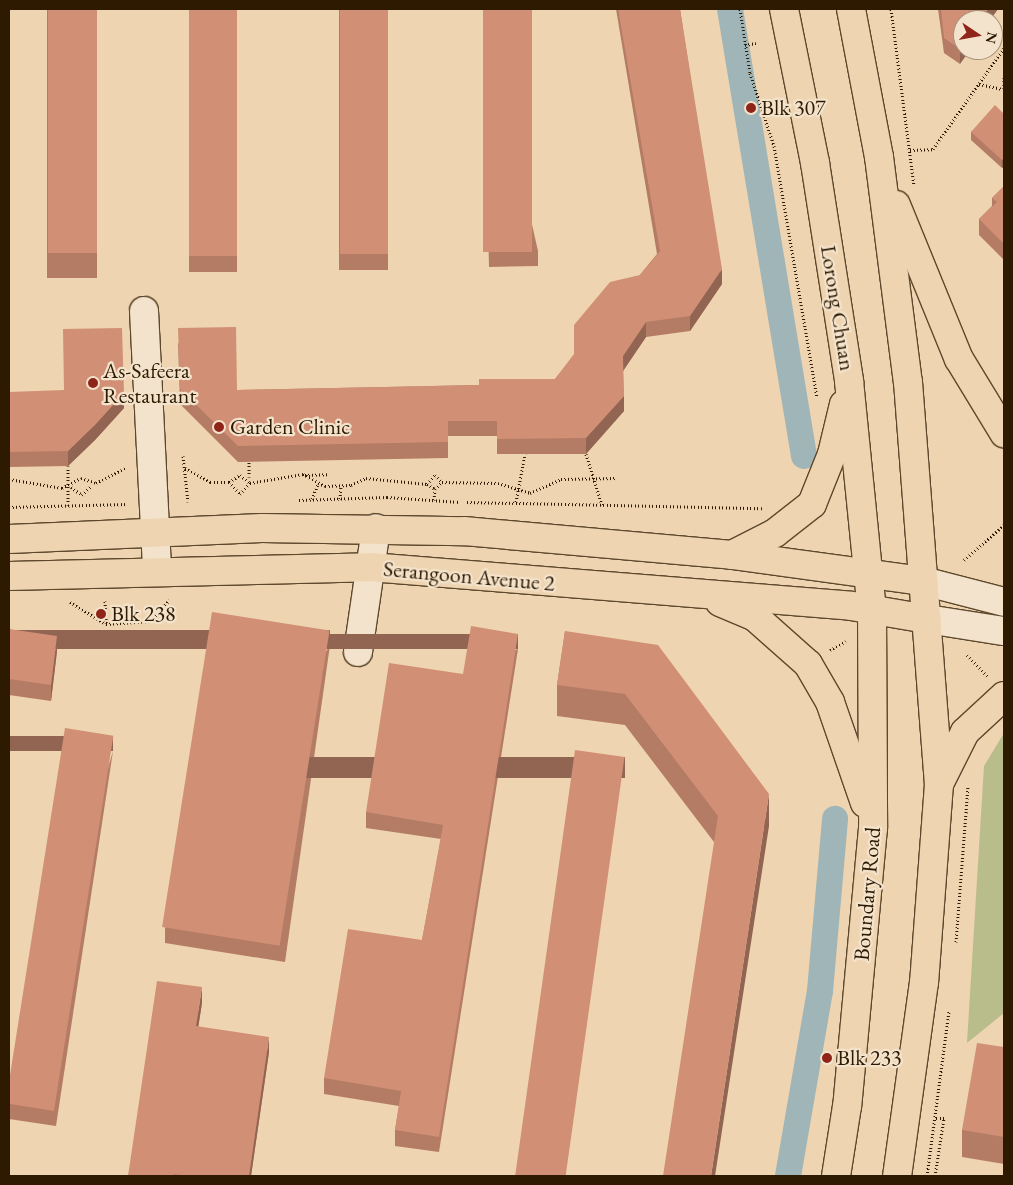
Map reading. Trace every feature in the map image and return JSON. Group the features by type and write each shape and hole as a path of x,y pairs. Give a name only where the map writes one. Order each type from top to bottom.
{"main road":[{"name":"Lorong Chuan","path":"784,9 815,163 849,381 872,610"},
{"path":"851,9 879,157 908,382 939,784 924,982 897,1176"},
{"path":"879,157 922,278 951,341 1004,433"},
{"path":"732,555 774,533 812,504 832,454 849,381"},
{"name":"Serangoon Avenue 2","path":"9,539 376,528 545,536 732,555 923,581"},
{"name":"Serangoon Avenue 2","path":"9,576 370,567 872,610 927,619"},
{"path":"701,595 755,617 808,664 830,702 873,828"},
{"name":"Boundary Road","path":"836,1176 847,1106 873,828 872,610"},
{"path":"939,784 965,732 999,690"}],"street":[{"path":"144,311 157,571"},
{"path":"358,652 376,528"},
{"path":"923,581 1004,602"},
{"path":"927,619 1004,631"}],"path":[{"path":"740,9 745,46 774,146 818,407"},
{"path":"891,9 916,197"},
{"path":"745,46 756,43"},
{"path":"910,150 932,148 1004,48"},
{"path":"979,84 1004,90 1004,77"},
{"path":"516,502 525,454"},
{"path":"586,454 602,505"},
{"path":"184,456 188,502"},
{"path":"249,462 250,483"},
{"path":"68,466 68,505"},
{"path":"9,478 69,488 82,495 92,485 126,468"},
{"path":"185,468 210,482 229,482 240,475 249,478"},
{"path":"229,482 240,494 250,483 304,475 329,474"},
{"path":"304,475 318,484 340,486 366,478 427,484 435,489"},
{"path":"427,484 435,475 442,482 498,483 518,490 536,492 554,481 617,478"},
{"path":"69,488 81,478 92,485"},
{"path":"434,500 435,489 442,482"},
{"path":"312,499 318,484"},
{"path":"340,486 340,499"},
{"path":"964,560 1004,526"},
{"path":"68,602 106,624 151,621 169,600 178,599"},
{"path":"105,601 106,624"},
{"path":"967,655 999,690"},
{"path":"956,945 968,784"},
{"path":"927,1176 950,1002"},
{"path":"935,1176 944,1118 936,1118"}],"green space":[{"path":"1004,733 1004,1013 967,1043 984,766"}],"building":[{"path":"48,9 97,9 97,253 48,253"},
{"path":"189,9 237,9 237,256 189,256"},
{"path":"340,9 388,9 388,254 340,254"},
{"path":"483,9 532,9 532,252 483,252"},
{"path":"618,9 680,9 722,269 690,316 646,322 623,356 624,396 586,438 497,439 497,421 448,421 448,442 238,446 180,389 178,328 236,327 237,390 479,385 479,379 555,379 574,354 574,325 610,282 640,275 660,251"},
{"path":"941,9 988,9 953,10 953,44 944,38"},
{"path":"995,105 1004,114 1004,158 1002,160 971,132"},
{"path":"1004,186 1004,244 979,219 997,202 992,198"},
{"path":"122,328 124,393 95,425 68,451 9,452 9,392 64,390 63,329"},
{"path":"212,612 330,631 280,946 162,927"},
{"path":"471,626 518,634 439,1137 395,1130 401,1091 324,1078 348,929 422,940 443,825 366,812 389,663 463,674"},
{"path":"9,629 57,636 51,685 9,679"},
{"path":"565,631 658,645 769,794 711,1176 663,1176 718,816 625,694 557,685"},
{"path":"65,728 113,736 54,1111 9,1104 9,1082"},
{"path":"575,750 625,757 566,1176 515,1176"},
{"path":"157,981 202,987 196,1026 269,1037 249,1176 189,1176 174,1174 174,1176 128,1176"},
{"path":"977,1043 1004,1047 1004,1137 962,1130"}],"waterway":[{"path":"730,9 804,456"},
{"path":"788,1176 820,991 835,819"}],"place":[{"name":"Blk 307","path":"751,108"},
{"name":"As-Safeera Restaurant","path":"93,383"},
{"name":"Garden Clinic","path":"219,427"},
{"name":"Blk 238","path":"101,614"},
{"name":"Blk 233","path":"827,1058"}]}
